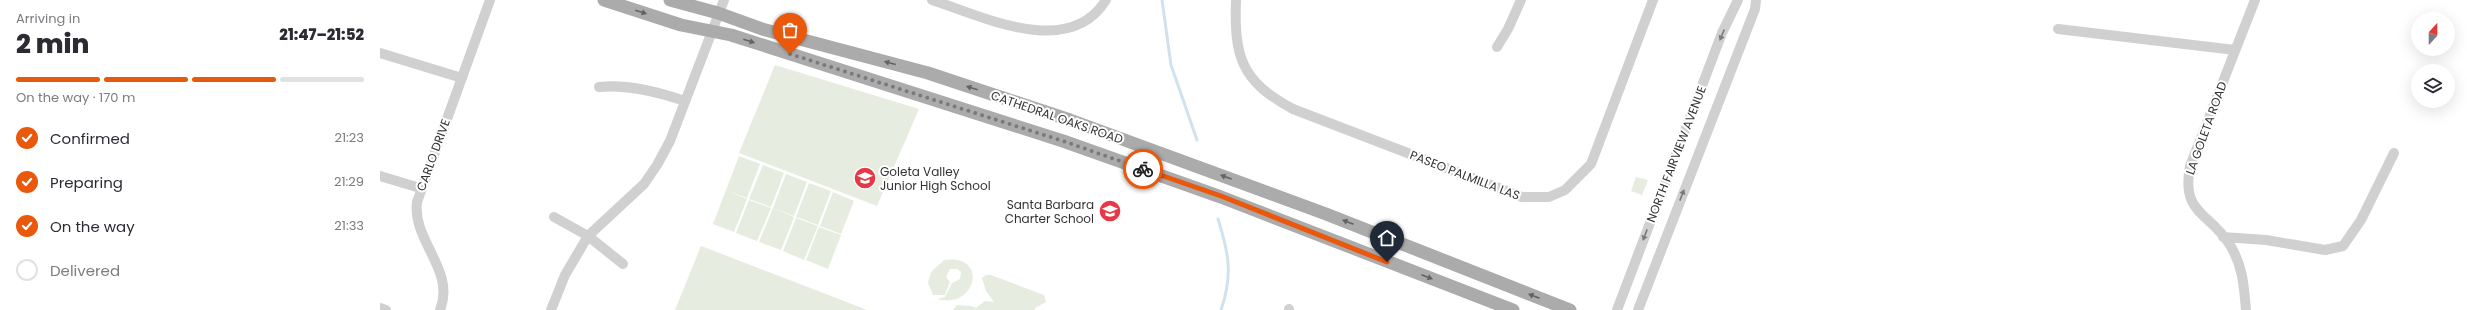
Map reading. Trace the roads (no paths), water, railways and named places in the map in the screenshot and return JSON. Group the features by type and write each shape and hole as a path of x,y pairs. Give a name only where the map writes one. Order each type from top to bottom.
{"main road":[{"name":"CATHEDRAL OAKS ROAD","path":"604,0 711,32 731,35 1063,141 1221,196 1513,310"},
{"name":"CATHEDRAL OAKS ROAD","path":"670,0 718,13 762,29 928,74 1070,120 1326,214 1570,310"}],"street":[{"name":"CARLO DRIVE","path":"440,310 443,297 440,272 419,230 415,215 420,188 490,0"},
{"path":"551,310 565,275 588,236 644,184 670,141 724,0"},
{"path":"932,0 1022,28 1044,32 1061,31 1089,19 1106,0"},
{"name":"PASEO PALMILLA LAS","path":"1236,0 1235,31 1240,61 1260,87 1275,99 1293,109 1522,197 1549,197 1565,190 1591,164 1653,0"},
{"path":"1497,47 1508,29 1521,0"},
{"name":"NORTH FAIRVIEW AVENUE","path":"1617,310 1722,33 1738,0"},
{"name":"NORTH FAIRVIEW AVENUE","path":"1638,310 1755,9 1756,0"},
{"name":"LA GOLETA ROAD","path":"2246,310 2244,281 2235,256 2223,237 2189,198 2187,184 2190,166 2255,0"},
{"path":"2058,29 2235,50"},
{"path":"380,52 462,78"},
{"path":"599,86 620,86 664,94 686,101"},
{"path":"2223,237 2266,240 2325,250 2343,246 2361,220 2394,153"},
{"path":"380,176 420,188"},
{"path":"554,217 588,236 623,264"},
{"path":"380,308 386,310"}],"waterway":[{"path":"1162,0 1171,65 1197,140"},
{"path":"1218,219 1225,243 1228,264 1227,286 1221,310"}],"place":[{"name":"Goleta Valley Junior High School","path":"865,178"},
{"name":"Santa Barbara Charter School","path":"1110,211"}]}
